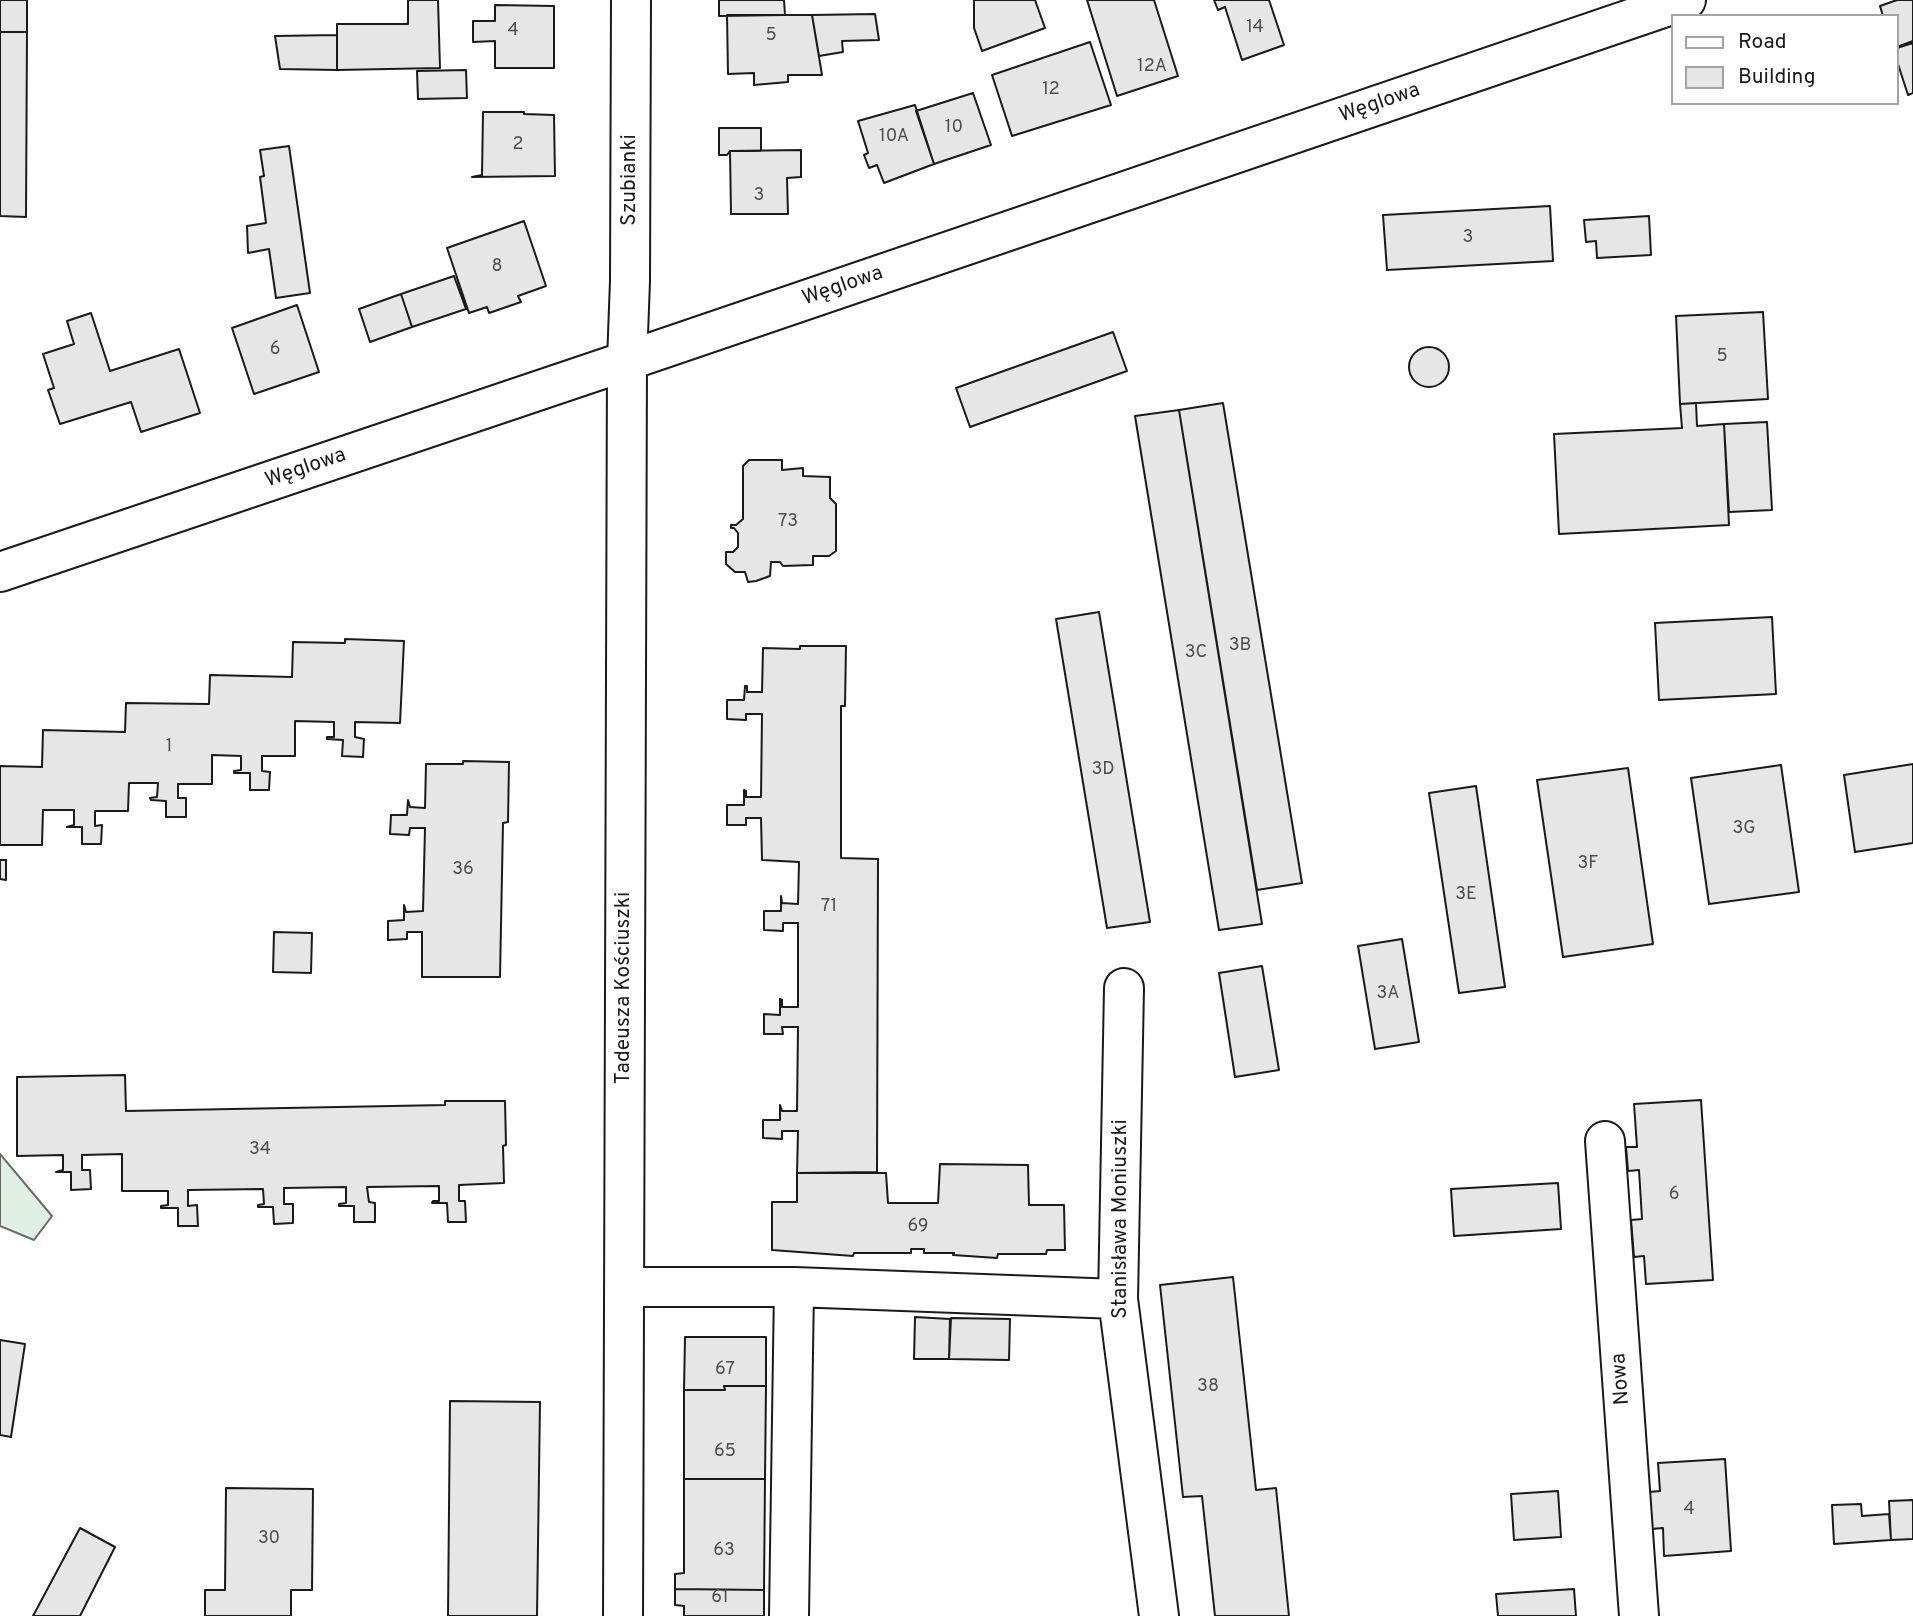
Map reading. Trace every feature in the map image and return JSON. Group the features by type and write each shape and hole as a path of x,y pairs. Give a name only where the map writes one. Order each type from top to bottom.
{"street":[{"name":"Szubianki","path":"627,361 630,281 631,0"},
{"name":"Węglowa","path":"0,572 1686,0"},
{"name":"Tadeusza Kościuszki","path":"622,1616 627,361"},
{"name":"Stanisława Moniuszki","path":"1124,988 1118,1298 1159,1616"},
{"name":"Nowa","path":"1605,1141 1639,1616"},
{"path":"624,1287 793,1287 1118,1298"},
{"path":"789,1616 793,1287"}],"green space":[{"path":"0,1154 52,1216 34,1240 0,1226"}],"building":[{"path":"0,0 27,0 27,32 0,32"},
{"path":"408,0 438,0 440,68 337,70 337,24 408,24"},
{"path":"719,0 784,0 785,15 719,16"},
{"path":"974,0 1035,0 1045,28 982,51 974,28"},
{"path":"1087,0 1154,0 1178,76 1117,96"},
{"path":"1214,0 1269,0 1284,45 1242,60 1225,7 1218,10"},
{"path":"1897,0 1913,0 1913,41 1899,46 1899,14 1882,14 1880,6"},
{"path":"495,5 554,6 554,68 495,68 495,41 473,42 473,21 495,21"},
{"path":"875,14 879,40 842,41 843,52 819,56 812,15"},
{"path":"727,15 812,15 822,75 788,75 788,82 754,85 754,73 728,74"},
{"path":"0,32 27,32 26,217 0,216"},
{"path":"337,35 337,70 280,69 275,36"},
{"path":"1090,42 1111,105 1012,136 992,75"},
{"path":"1913,43 1913,93 1908,95 1899,67 1899,47"},
{"path":"466,70 467,98 418,99 417,71"},
{"path":"973,93 991,145 934,164 916,111"},
{"path":"915,105 934,164 884,183 877,165 869,168 864,155 868,153 858,121"},
{"path":"483,112 554,115 555,176 472,177 482,175"},
{"path":"719,128 761,128 761,151 730,151 727,155 719,155"},
{"path":"289,146 310,293 276,298 269,249 248,253 247,226 266,223 260,177 264,176 260,150"},
{"path":"801,150 801,177 787,178 788,214 731,214 730,151"},
{"path":"1550,206 1553,261 1387,270 1383,215"},
{"path":"1649,216 1651,255 1597,258 1596,241 1586,242 1584,220"},
{"path":"524,221 546,286 518,296 521,302 489,313 487,307 469,313 447,248"},
{"path":"454,276 466,309 412,327 401,294"},
{"path":"401,294 412,327 370,342 359,309"},
{"path":"297,305 319,372 254,394 232,328"},
{"path":"1763,312 1768,399 1680,404 1676,316"},
{"path":"91,313 110,371 179,349 200,413 141,432 131,402 60,424 48,390 54,388 43,354 74,344 67,321"},
{"path":"1113,332 1127,371 970,427 956,388"},
{"path":"1429,347 1443,353 1449,367 1443,381 1429,387 1415,381 1409,367 1415,353"},
{"path":"1223,403 1302,883 1257,890 1179,410"},
{"path":"1696,403 1697,426 1724,424 1729,525 1559,534 1554,434 1682,428 1680,404"},
{"path":"1179,410 1262,924 1219,930 1135,416"},
{"path":"1767,422 1772,510 1729,512 1724,424"},
{"path":"749,460 782,460 782,470 803,468 803,476 830,477 830,498 836,504 836,551 829,556 813,556 813,565 783,566 780,562 771,562 770,576 748,582 745,572 735,572 726,564 726,552 733,552 738,547 738,533 731,525 736,525 743,519 743,466"},
{"path":"1099,612 1150,922 1107,928 1056,619"},
{"path":"1772,617 1776,694 1659,700 1655,623"},
{"path":"345,639 404,641 400,723 355,722 355,737 364,739 363,757 342,756 343,740 327,739 334,737 334,722 295,721 295,756 262,756 262,771 270,772 269,790 250,790 250,773 234,773 241,770 241,756 212,755 212,784 178,784 178,798 186,798 186,817 166,817 166,801 151,800 150,798 157,797 158,783 129,783 128,811 95,811 95,826 102,825 101,844 82,844 82,827 67,827 74,825 74,810 43,810 42,845 0,845 0,766 42,767 43,730 125,732 126,703 209,704 210,675 292,677 293,642 345,643"},
{"path":"800,646 846,646 845,706 841,706 841,858 878,859 877,1172 797,1173 798,1131 782,1131 782,1139 763,1138 763,1120 780,1120 780,1105 782,1111 797,1111 798,1027 782,1027 783,1034 764,1034 764,1014 780,1015 780,999 782,1007 798,1007 798,923 783,923 783,931 764,930 764,911 781,911 781,896 782,903 798,904 799,862 762,860 761,818 746,818 746,825 727,825 727,805 744,805 744,790 746,797 761,797 762,714 746,714 746,720 727,719 727,700 744,700 745,686 747,692 762,692 763,648 800,649"},
{"path":"463,761 509,762 508,822 503,823 500,977 422,977 422,932 407,932 407,939 388,940 388,921 404,920 404,905 406,912 423,911 425,828 410,828 409,835 390,834 391,815 407,815 408,800 410,807 425,808 426,764 463,764"},
{"path":"1913,764 1913,843 1855,852 1844,775"},
{"path":"1781,765 1799,892 1709,904 1691,778"},
{"path":"1628,768 1653,944 1563,957 1537,780"},
{"path":"1476,786 1505,987 1459,993 1429,793"},
{"path":"0,860 6,860 6,880 0,879"},
{"path":"274,932 312,933 311,973 273,972"},
{"path":"1402,939 1419,1042 1375,1049 1358,946"},
{"path":"1262,966 1279,1070 1235,1077 1219,973"},
{"path":"125,1075 126,1111 445,1105 445,1101 505,1101 504,1183 459,1185 459,1201 465,1201 466,1222 448,1222 447,1203 432,1203 439,1201 439,1186 367,1187 369,1202 375,1203 375,1222 354,1222 354,1206 339,1206 346,1203 346,1187 284,1188 284,1204 293,1204 293,1223 274,1224 273,1207 258,1207 264,1204 263,1189 188,1190 188,1206 197,1205 198,1226 178,1226 178,1208 161,1208 168,1205 168,1191 122,1191 122,1154 82,1155 82,1170 90,1170 91,1189 71,1190 71,1172 56,1172 63,1170 63,1155 17,1156 17,1077"},
{"path":"1701,1100 1713,1280 1646,1284 1644,1256 1634,1257 1631,1220 1642,1219 1639,1170 1628,1171 1626,1147 1637,1147 1634,1104"},
{"path":"940,1164 1028,1165 1029,1205 1064,1205 1065,1250 1047,1250 1046,1254 998,1254 997,1258 924,1253 924,1249 911,1249 911,1253 854,1253 853,1256 772,1250 772,1202 797,1202 797,1173 886,1173 888,1203 938,1203"},
{"path":"1558,1183 1561,1229 1454,1236 1451,1189"},
{"path":"1233,1277 1256,1490 1276,1488 1289,1616 1215,1616 1202,1496 1183,1497 1160,1285"},
{"path":"915,1317 950,1319 949,1359 914,1359"},
{"path":"951,1318 1010,1319 1009,1360 949,1359"},
{"path":"685,1337 766,1337 766,1386 684,1390"},
{"path":"0,1340 25,1344 11,1437 0,1435"},
{"path":"724,1386 766,1386 765,1479 684,1479 684,1390 725,1390"},
{"path":"450,1401 540,1402 537,1616 448,1616"},
{"path":"1725,1459 1731,1551 1664,1556 1663,1528 1651,1529 1649,1492 1660,1491 1658,1463"},
{"path":"684,1479 765,1479 764,1590 675,1589 675,1574 684,1573"},
{"path":"226,1488 313,1489 312,1590 291,1590 291,1616 205,1616 205,1590 225,1590"},
{"path":"1558,1491 1561,1537 1514,1540 1511,1494"},
{"path":"1913,1500 1913,1539 1891,1540 1889,1501"},
{"path":"1861,1504 1862,1516 1889,1514 1891,1540 1834,1544 1832,1505"},
{"path":"80,1528 115,1547 80,1616 33,1616"},
{"path":"675,1589 764,1590 764,1616 684,1616 684,1606 675,1605"},
{"path":"1574,1589 1576,1616 1498,1616 1496,1594"}]}
